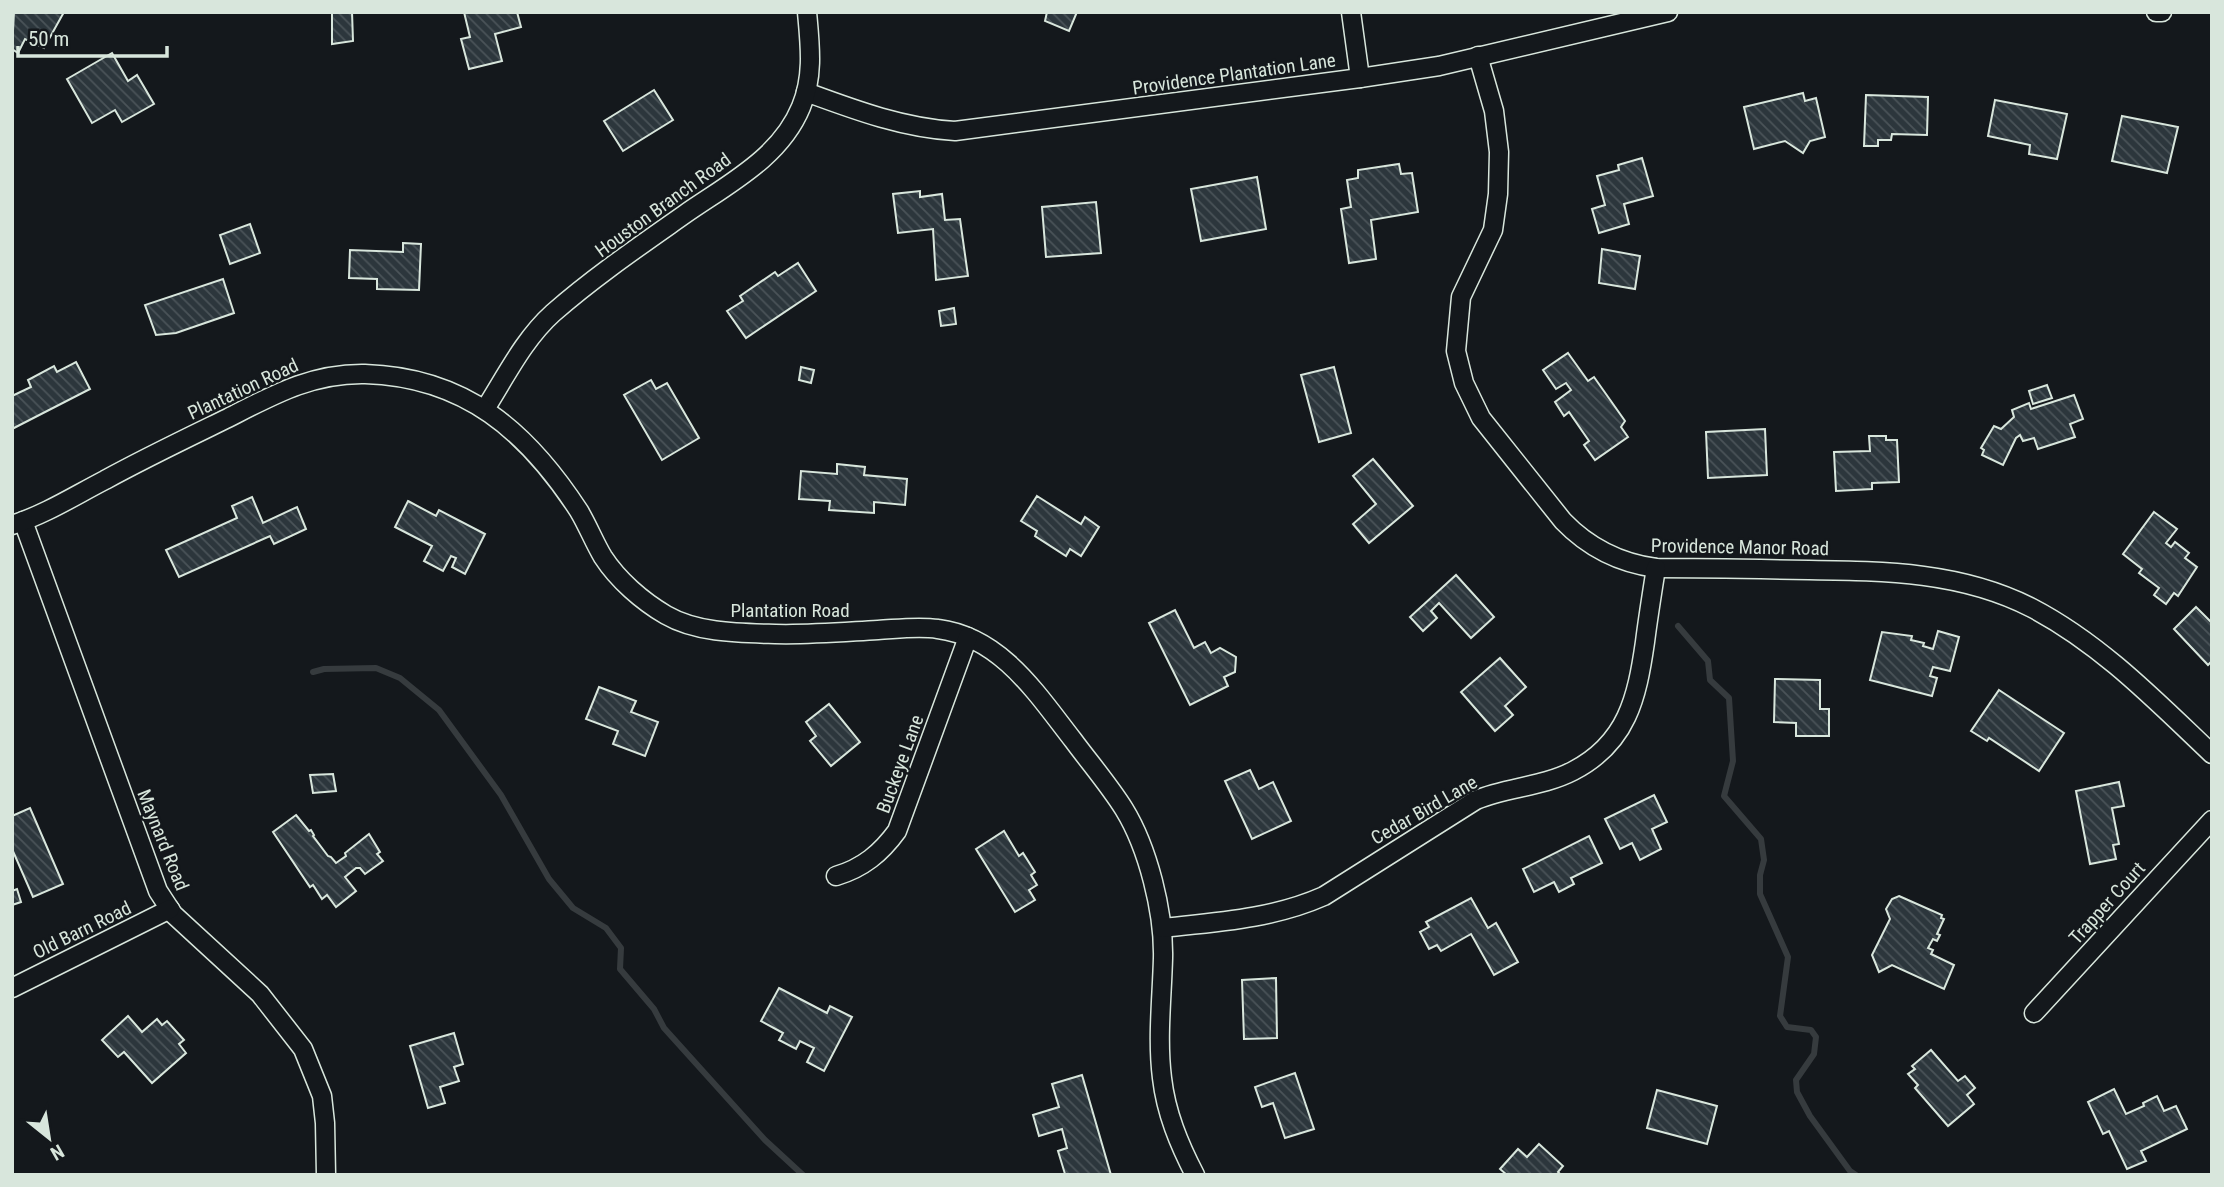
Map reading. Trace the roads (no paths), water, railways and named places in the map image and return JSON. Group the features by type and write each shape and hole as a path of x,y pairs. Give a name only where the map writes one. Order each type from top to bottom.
{"street":[{"name":"Houston Branch Road","path":"485,409 524,348 550,316 684,214 760,162 790,127 801,108 811,65 807,12"},
{"path":"1351,12 1360,78"},
{"name":"Providence Plantation Lane","path":"806,92 908,126 955,131 1439,66 1668,12"},
{"path":"2156,12 2162,12"},
{"name":"Providence Manor Road","path":"1478,56 1494,111 1499,152 1498,194 1493,230 1461,297 1456,351 1464,383 1482,418 1578,537 1626,562 1656,568 1900,572 1977,586 2031,608 2094,647 2212,754"},
{"name":"Plantation Road","path":"18,523 70,500 267,398 309,380 366,374 407,379 446,391 485,409 534,449 582,515 603,556 620,579 668,616 695,625 738,633 804,635 938,629 968,637 994,651 1028,682 1126,812 1152,879 1162,928 1161,1077 1171,1122 1195,1175"},
{"name":"Maynard Road","path":"18,523 158,891 170,909 260,994 303,1049 322,1096 326,1175"},
{"name":"Cedar Bird Lane","path":"1162,928 1236,921 1297,908 1324,896 1476,800 1533,785 1572,772 1584,764 1614,738 1634,702 1656,568"},
{"name":"Buckeye Lane","path":"836,876 850,872 875,857 897,831 912,797 968,637"},
{"name":"Trapper Court","path":"2034,1013 2212,820"},
{"name":"Old Barn Road","path":"12,988 170,909"}],"waterway":[{"path":"1678,626 1708,661 1710,680 1729,698 1733,761 1724,796 1761,839 1764,860 1760,875 1760,894 1788,957 1780,1016 1787,1027 1811,1030 1816,1037 1814,1054 1796,1080 1797,1092 1810,1116 1850,1171 1856,1175"},
{"path":"313,672 324,669 376,668 400,678 439,710 501,795 549,879 573,908 606,928 621,948 620,969 654,1009 664,1028 765,1140 803,1175"}]}
